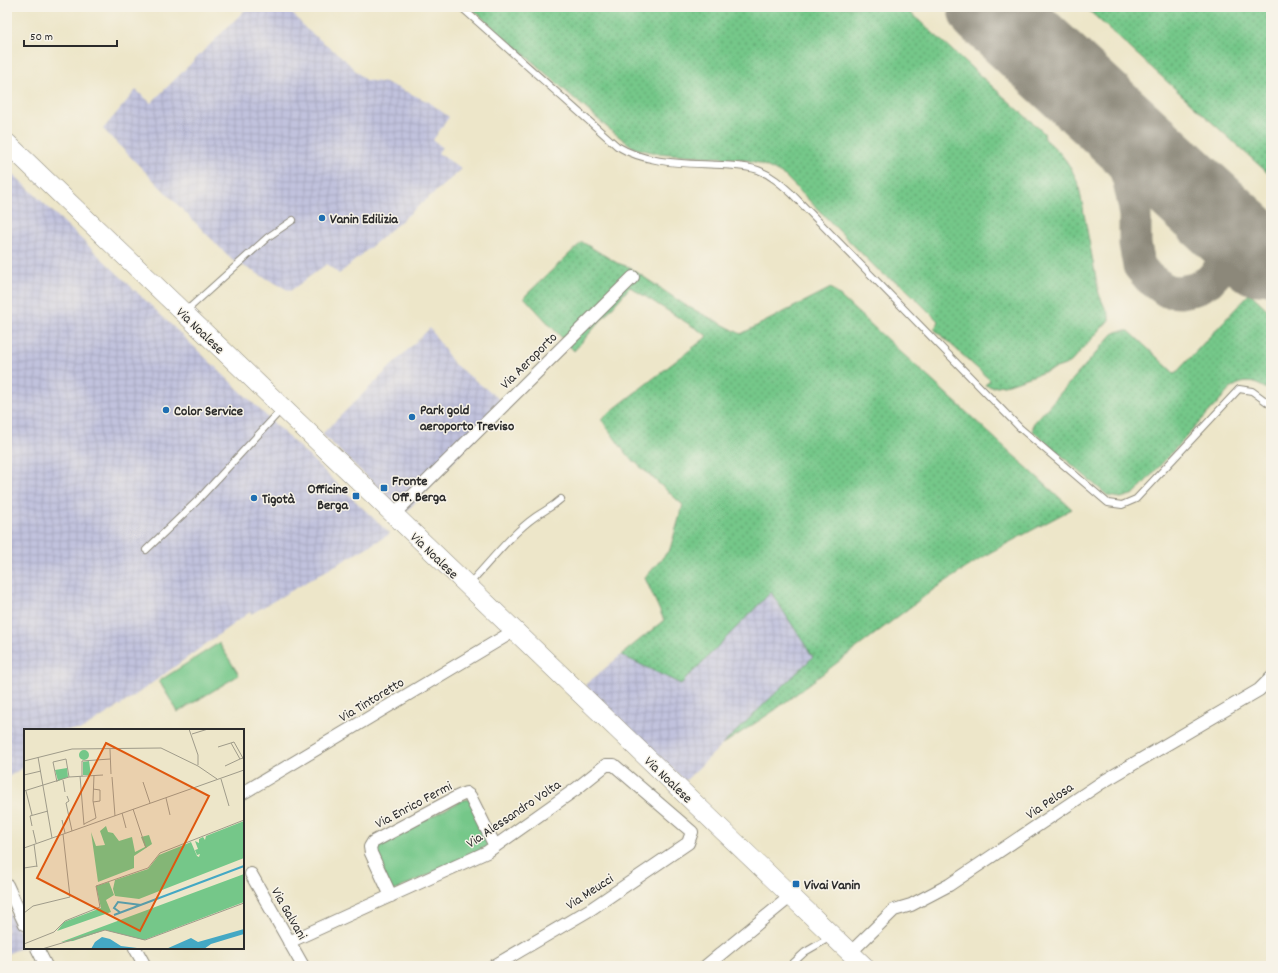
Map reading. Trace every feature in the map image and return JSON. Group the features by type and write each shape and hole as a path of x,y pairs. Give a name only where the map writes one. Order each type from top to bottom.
{"main road":[{"name":"Via Noalese","path":"7,143 514,632 864,966"}],"street":[{"name":"Via Aeroporto","path":"393,515 633,277"},
{"name":"Via Tintoretto","path":"244,792 514,632"},
{"name":"Via Pelosa","path":"850,952 894,910 911,905 949,886 1101,783 1259,690 1271,678"},
{"name":"Via Alessandro Volta","path":"289,942 487,852 606,765 614,765 692,832"},
{"name":"Via Enrico Fermi","path":"391,896 371,853 370,847 373,842 457,797 466,793 470,796 495,846"},
{"path":"692,832 710,818"},
{"name":"Via Meucci","path":"494,966 591,909 688,842 692,832"},
{"name":"Via Galvani","path":"251,874 303,966"},
{"path":"7,885 24,922"},
{"path":"706,966 791,896"},
{"path":"38,949 46,966"},
{"path":"136,949 145,966"}],"lane":[{"path":"461,7 617,146 628,153 659,161 740,166 758,170 774,178 791,192 1020,428 1108,503 1122,505 1136,499 1239,389 1252,391 1271,405"},
{"path":"184,314 268,237 293,220"},
{"path":"146,550 197,501 282,408"},
{"path":"467,586 535,517 550,509 561,499"},
{"path":"790,966 805,952 833,936"}],"shaded area":[{"path":"248,7 284,7 297,18 305,28 342,57 365,80 387,83 429,102 449,117 433,140 442,147 438,153 462,169 339,274 327,264 290,291 232,260 103,129 136,90 151,103"},
{"path":"7,168 390,534 251,614 250,612 130,699 83,729 24,729 24,767 7,778"},
{"path":"430,328 454,364 507,405 405,513 322,434"},
{"path":"771,592 813,657 685,781 585,685 621,655 681,684"},
{"path":"7,907 24,942 24,946 7,954"}],"green space":[{"path":"470,7 904,7 1044,133 1045,139 1056,149 1070,166 1079,187 1099,294 1109,314 1109,320 1071,362 1009,384 992,387 985,385 990,380 934,329 939,322 901,284 887,277 875,267 785,176 759,163 741,159 656,153 634,148 608,128"},
{"path":"1085,7 1271,7 1271,176"},
{"path":"582,242 617,263 629,267 685,305 741,334 831,288 1072,509 991,552 934,589 775,710 722,745 813,657 771,592 681,684 621,655 664,620 645,578 670,549 683,505 626,454 601,419 708,336 630,287 574,351 524,297"},
{"path":"1250,293 1271,313 1271,392 1251,382 1242,383 1231,388 1134,494 1121,498 1108,496 1033,431 1033,424 1113,334 1119,331 1129,331 1175,374"},
{"path":"219,643 239,675 178,712 159,681"},
{"path":"469,799 491,845 392,892 374,850 376,845 463,800"}],"taxiway":[{"path":"1085,94 1117,144 1129,181 1135,209 1135,244 1139,266 1149,278 1167,291 1180,292 1195,289 1209,281 1224,265 1225,232 1216,215"}],"runway":[{"path":"989,7 1258,254"}],"place":[{"name":"Vanin Edilizia","path":"322,218"},
{"name":"Color Service","path":"166,410"},
{"name":"Park gold aeroporto Treviso","path":"412,417"},
{"name":"Fronte Off. Berga","path":"384,488"},
{"name":"Officine Berga","path":"356,496"},
{"name":"Tigotà","path":"254,498"},
{"name":"Vivai Vanin","path":"796,884"}]}
